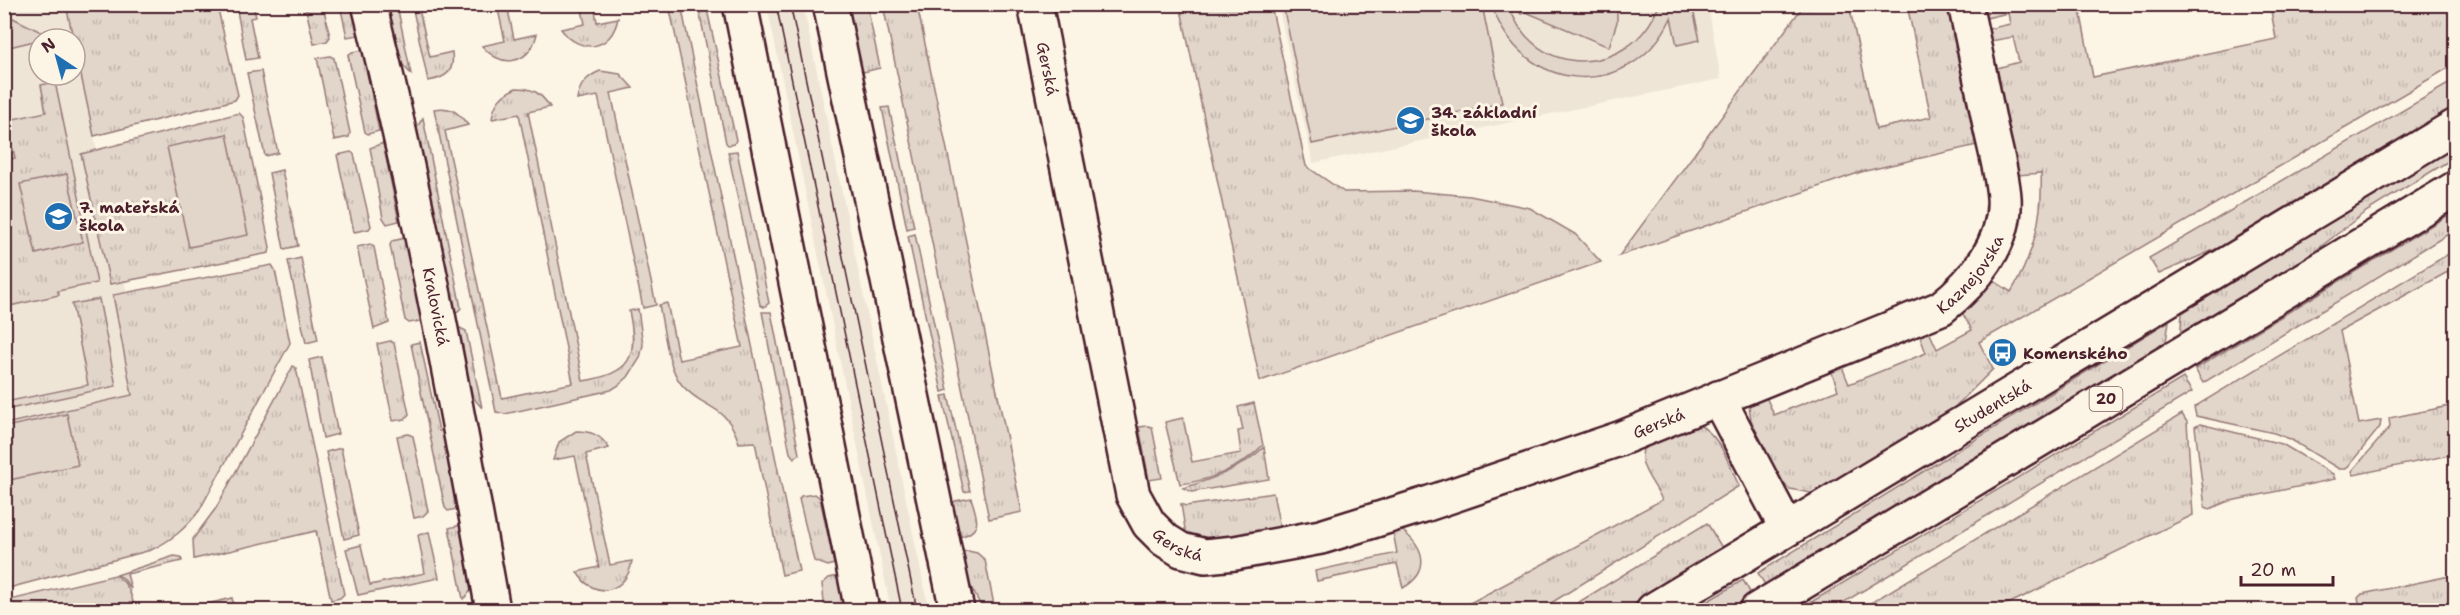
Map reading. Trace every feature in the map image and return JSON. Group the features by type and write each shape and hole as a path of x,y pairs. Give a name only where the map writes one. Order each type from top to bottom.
{"street":[{"name":"Kralovická","path":"369,4 393,98 462,439 493,610"},
{"path":"740,4 862,610"},
{"path":"831,4 957,610"},
{"name":"Gerská","path":"1035,4 1131,490 1149,524 1165,540 1181,550 1205,556 1235,553 1321,537 1619,439 1718,398"},
{"name":"Kaznejovska","path":"1718,398 1941,308 1975,277 1988,258 1997,237 2004,198 1965,4"},
{"name":"Studentská","path":"1653,610 2456,126"},
{"name":"20","path":"1757,610 2456,188"},
{"path":"1718,398 1787,529"}],"shaded area":[{"name":"7. mateřská škola","path":"5,5 66,5 71,27 27,27 27,87 83,87 154,422 5,489"},
{"path":"767,5 803,5 929,610 891,610"},
{"name":"34. základní škola","path":"1278,5 1708,5 1721,79 1313,163"}],"green space":[{"path":"2004,4 2105,5 2080,10 2093,77 2276,39 2270,5 2455,5 2455,64 1979,342 1993,369 1953,409 1933,424 1824,490 1811,493 1790,489 1779,480 1752,426 1749,406 1753,398 1764,392 1774,415 1838,390 1830,367 1840,362 1849,384 1926,353 1918,331 1927,327 1937,349 1972,330 1960,309 1991,279 2011,292 2026,264 2038,220 2041,173 2018,175 1997,68 2019,62 2013,37 1991,41 1988,29 2010,24 2008,13 1986,18 1984,9"},
{"path":"66,5 217,5 238,95 235,100 94,136 84,87 87,87 87,27 71,27"},
{"path":"236,5 253,5 256,17 250,18 258,58 246,60"},
{"path":"305,5 323,5 330,37 327,41 314,44"},
{"path":"340,5 352,5 359,35 347,37"},
{"path":"388,5 397,5 411,74 400,62"},
{"path":"412,5 418,5 430,57 452,52 452,65 448,73 440,78 428,81"},
{"path":"497,5 507,5 514,39 537,34 528,52 514,60 498,58 482,46 505,41"},
{"path":"581,5 594,5 597,22 618,18 615,29 602,43 586,46 577,43 561,29 585,24"},
{"path":"669,5 681,5 799,571 782,575 755,442 739,443 728,420 682,385 673,368 667,347 659,305 667,303 679,360 742,347"},
{"path":"698,5 706,5 736,140 734,144 726,143"},
{"path":"849,5 867,5 880,68 864,72 859,68"},
{"path":"883,5 917,5 1022,512 989,519"},
{"path":"1180,5 1271,5 1306,166 1344,192 1413,191 1470,196 1530,208 1575,234 1601,262 1260,381"},
{"path":"1283,5 1482,5 1502,103 1312,144"},
{"path":"1492,5 1509,5 1521,30 1539,47 1560,58 1583,61 1606,57 1628,46 1646,29 1659,5 1692,5 1700,40 1677,45 1671,18 1653,46 1630,65 1604,75 1577,77 1550,71 1526,57 1506,35"},
{"path":"1541,5 1617,5 1617,22 1609,47 1526,12 1521,14 1518,10 1519,6 1526,8"},
{"path":"1804,5 1849,5 1876,129 1931,117 1907,5 1947,5 1977,145 1861,172 1619,256"},
{"path":"5,14 31,27 27,27 27,43 5,48"},
{"path":"363,50 379,131 368,134 365,132 348,55"},
{"path":"330,56 334,58 350,133 349,137 334,140 317,58"},
{"path":"261,71 278,153 265,156 247,73"},
{"path":"600,71 620,74 633,88 611,93 656,305 643,308 598,96 577,100 584,82"},
{"path":"2455,80 2455,106 2234,241 2159,274 2149,258"},
{"path":"41,87 56,87 97,283 58,291 59,295 5,307 5,161 15,158 13,149 5,151 4,121 46,112"},
{"path":"516,88 536,92 550,107 528,112 583,381 612,374 628,361 633,340 629,311 638,309 643,345 640,358 628,377 611,390 505,414 496,412 434,109 445,108 454,111 468,125 445,131 502,398 573,383 519,114 492,119 494,108 499,100"},
{"path":"889,107 914,227 907,229 882,108"},
{"path":"239,113 243,117 270,247 269,253 110,284 81,154"},
{"path":"423,118 461,308 449,315 413,133"},
{"path":"227,134 248,235 189,247 167,147"},
{"path":"383,143 399,221 387,224 383,218 370,148"},
{"path":"2455,144 2455,157 2364,213 2283,276 2180,341 2182,313"},
{"path":"737,151 769,303 764,307 760,305 728,152"},
{"path":"351,152 354,154 371,226 369,229 354,232 337,155"},
{"path":"282,170 298,246 284,249 269,173"},
{"path":"67,174 83,242 36,254 20,184"},
{"path":"2455,211 2455,230 2203,383 2195,369"},
{"path":"915,234 948,390 942,392 908,236"},
{"path":"410,237 427,320 409,323 405,320 390,245 392,241"},
{"path":"370,244 374,247 389,323 374,329 357,247"},
{"path":"2455,250 2455,268 2340,331 2359,424 2381,420 2380,427 2346,469 2339,469 2290,439 2274,433 2196,416 2194,407"},
{"path":"301,258 318,340 306,343 288,261"},
{"path":"272,265 290,343 199,511 172,538 151,550 5,589 5,424 132,395 113,295"},
{"path":"99,299 116,386 5,410 5,402 88,385 72,304"},
{"path":"762,312 771,312 799,454 794,458 790,453"},
{"path":"2169,321 2165,349 1768,590 1758,573"},
{"path":"460,328 466,331 482,408 465,388 452,329"},
{"path":"390,341 394,343 409,414 405,419 393,421 377,344"},
{"path":"420,342 439,431 450,430 465,507 448,511 445,508 411,344"},
{"path":"322,357 338,434 323,438 309,360"},
{"path":"293,366 296,368 344,594 340,598 331,600 316,531 194,559 193,539 216,508"},
{"path":"2183,378 2192,392 1831,610 1798,610"},
{"path":"948,395 970,491 964,492 942,396"},
{"path":"1254,403 1263,445 1255,453 1225,472 1203,480 1180,484 1165,422 1183,418 1192,462 1241,453 1238,431 1243,430 1238,407"},
{"path":"2455,405 2455,454 2354,475 2352,471 2390,427 2389,418"},
{"path":"67,414 78,465 5,481 5,427"},
{"path":"2182,414 2187,422 2193,515 2010,603 1972,610 1859,610"},
{"path":"1697,424 1718,442 1739,486 1540,610 1457,610 1662,500 1643,464 1643,449 1647,440"},
{"path":"2200,424 2282,444 2333,474 2335,479 2226,502 2210,509 2205,507 2195,427"},
{"path":"1139,427 1152,427 1162,478 1149,480"},
{"path":"576,431 595,435 609,448 586,454 610,565 632,561 624,580 609,589 601,590 592,587 577,572 599,567 575,456 553,460 559,442"},
{"path":"408,434 413,436 428,511 423,516 414,518 397,436"},
{"path":"1264,447 1269,479 1192,492 1183,488 1226,472 1246,461"},
{"path":"341,448 359,535 344,539 326,452"},
{"path":"1273,493 1280,528 1207,543 1186,535 1181,504 1186,506"},
{"path":"815,494 820,498 834,564 828,566 814,561 799,499 801,496"},
{"path":"971,498 977,522 972,531 959,537 953,505 955,501"},
{"path":"468,523 474,552 475,574 473,584 463,599 449,528"},
{"path":"1707,523 1724,551 1627,610 1566,610"},
{"path":"1403,531 1410,538 1416,545 1422,560 1418,575 1403,588 1397,564 1317,581 1315,571 1397,553 1393,532"},
{"path":"429,532 439,578 358,595 346,549 361,545 370,585 425,573 418,535"},
{"path":"962,552 977,553 985,560 995,610 983,610 969,583"},
{"path":"174,556 181,557 182,561 127,574 131,589 123,578 117,575"},
{"path":"115,575 127,586 135,610 92,610 90,602 48,610 5,610 6,601"},
{"path":"2455,575 2455,610 2361,610 2358,598 2362,594"},
{"path":"838,576 843,610 825,610 822,584 829,578"},
{"path":"1743,580 1753,597 1732,610 1693,610"},
{"path":"232,598 235,610 205,610 203,605"}],"tram line":[{"path":"776,4 902,610"},
{"path":"790,4 917,610"}],"place":[{"name":"34. základní škola","path":"1410,121"},
{"name":"7. mateřská škola","path":"58,216"},
{"name":"Komenského","path":"2002,353"}]}
